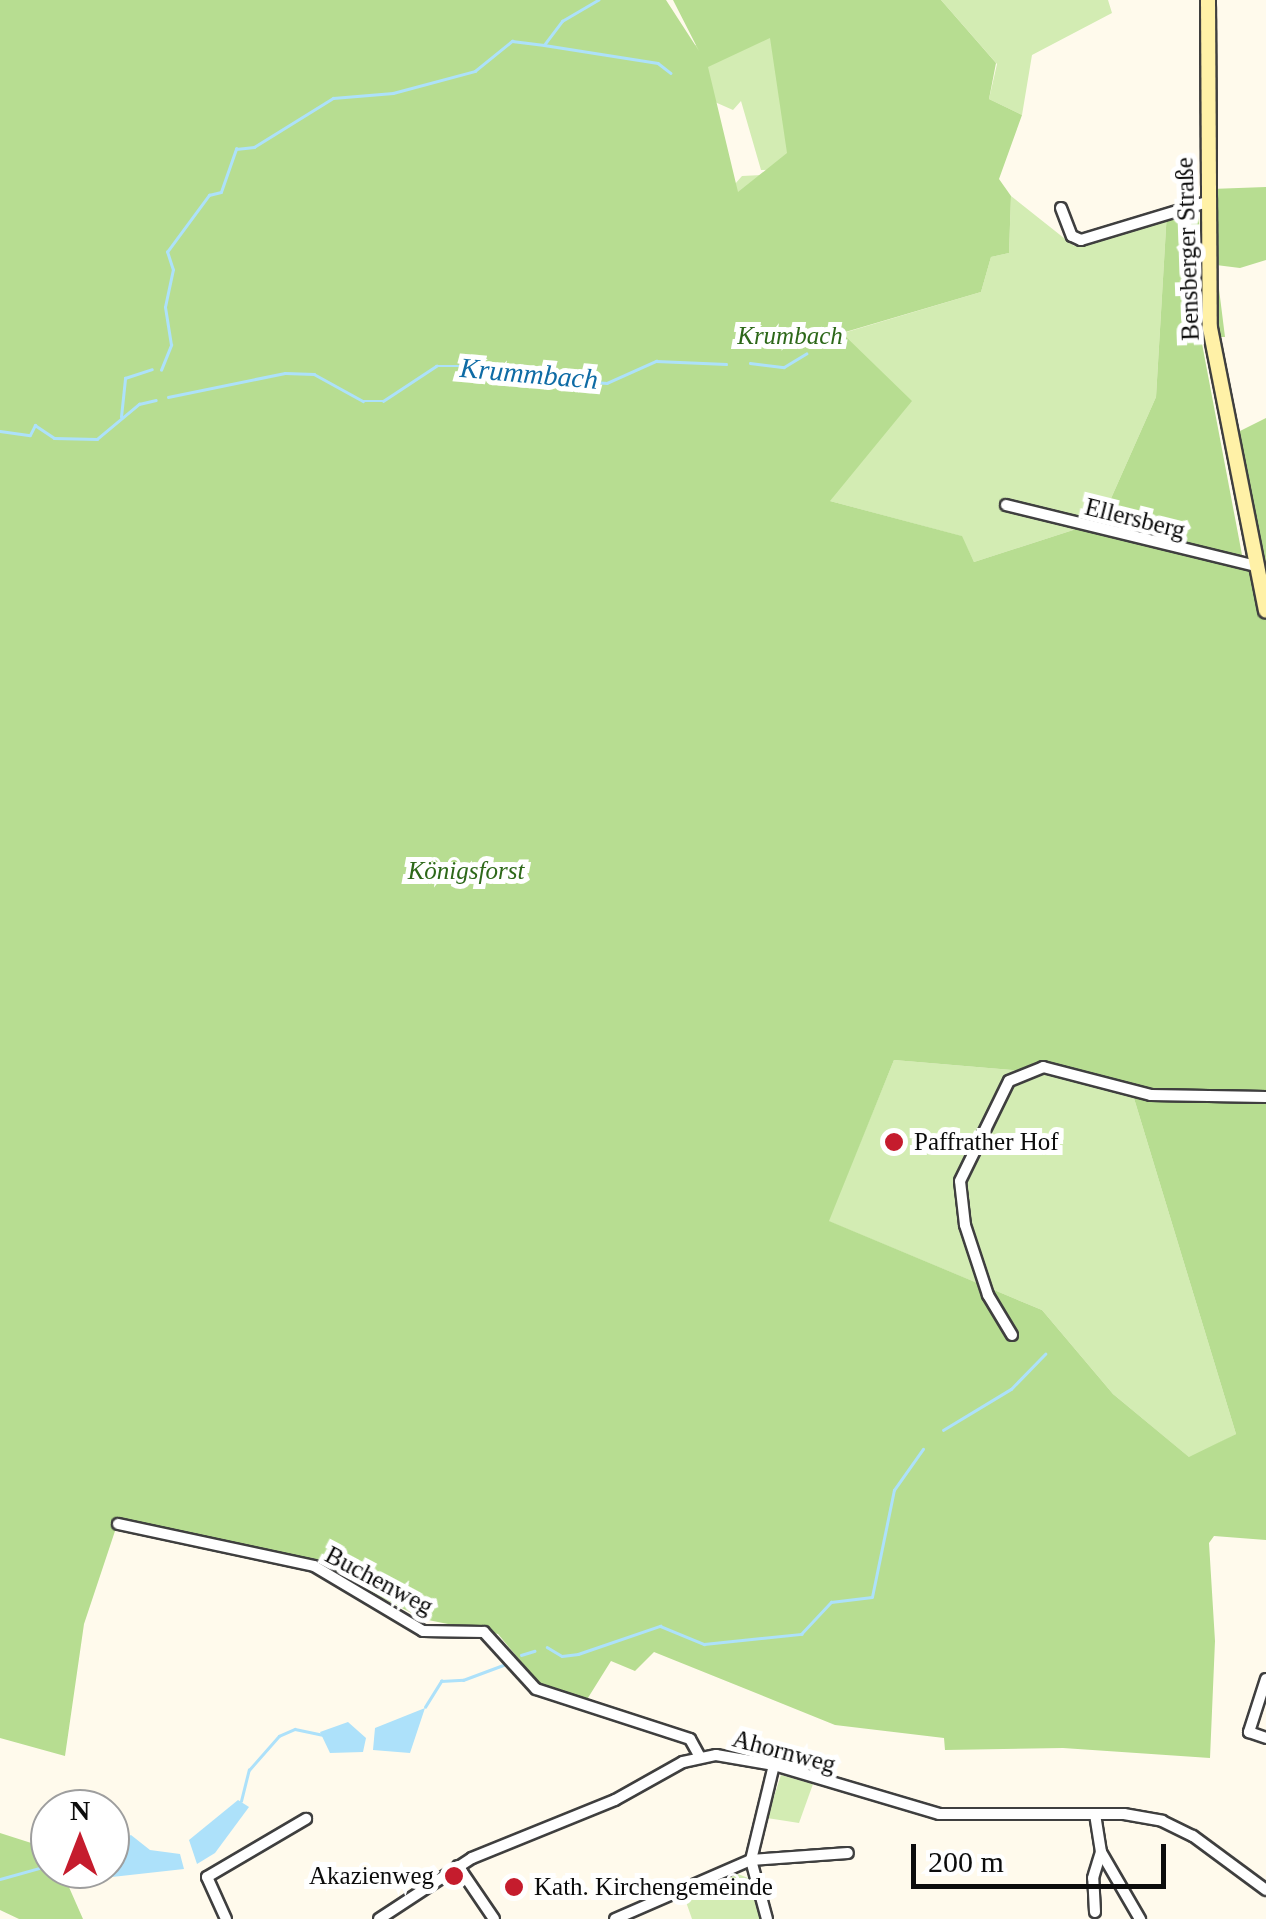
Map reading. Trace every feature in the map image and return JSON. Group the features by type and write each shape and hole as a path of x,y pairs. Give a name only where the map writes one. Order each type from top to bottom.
{"main road":[{"name":"Bensberger Straße","path":"1208,0 1210,328 1266,611"}],"street":[{"path":"1061,208 1072,236 1081,240 1207,202"},
{"name":"Ellersberg","path":"1006,505 1256,566"},
{"path":"1012,1335 988,1295 965,1226 960,1181 1009,1081 1043,1067 1151,1095 1266,1097"},
{"name":"Buchenweg","path":"118,1524 314,1566 424,1631 484,1632 536,1689 690,1738 700,1757"},
{"path":"1266,1679 1249,1732 1266,1738"},
{"name":"Ahornweg","path":"378,1919 458,1866 700,1757 774,1765 938,1814 1096,1814 1162,1821 1193,1836 1266,1890"},
{"path":"767,1919 751,1860 774,1765"},
{"path":"1096,1814 1102,1852 1140,1919"},
{"path":"226,1919 207,1877 306,1818"},
{"path":"1095,1912 1093,1878 1102,1852"},
{"path":"615,1919 636,1916 751,1860 848,1853"},
{"path":"458,1866 494,1919"}],"green space":[{"name":"Königsforst","path":"0,0 666,0 699,51 673,0 941,0 996,63 989,99 1022,115 999,179 1011,196 1009,253 991,257 981,292 842,333 912,401 830,501 962,536 974,562 1101,521 1156,397 1167,211 1199,204 1200,333 1243,560 1260,565 1234,434 1266,418 1266,1540 1214,1536 1209,1543 1215,1641 1210,1758 1063,1748 945,1750 944,1738 835,1725 654,1652 635,1671 611,1661 586,1701 543,1688 498,1634 423,1619 331,1571 116,1528 84,1624 65,1756 0,1738","holes":["770,38 787,153 738,192 708,67","894,1060 1048,1073 1133,1095 1236,1434 1189,1457 1113,1394 1042,1310 829,1221"]},
{"path":"941,0 1108,0 1112,13 1032,55 1022,115 989,99 997,64"},
{"name":"Krumbach","path":"774,22 801,169 761,170 741,101 733,110 674,84 735,184 742,176 762,175 840,334 981,292 991,257 1009,253 1011,196 1074,246 1167,211 1156,397 1101,521 974,562 961,536 830,501 0,419 687,45 713,45"},
{"path":"1266,187 1266,260 1240,268 1216,265 1225,337 1219,337 1211,189"},
{"path":"894,1060 1048,1073 1133,1095 1236,1434 1190,1458 1113,1394 1042,1310 828,1221"},
{"path":"781,1775 813,1784 799,1823 767,1818"},
{"path":"0,1833 30,1843 30,1889 70,1889 83,1919 19,1919 0,1910"},
{"path":"738,1874 748,1878 760,1919 692,1919 685,1899"}],"water":[{"path":"425,1708 410,1753 373,1750 375,1728"},
{"path":"348,1722 366,1738 363,1752 330,1753 320,1732"},
{"path":"238,1800 249,1807 215,1853 197,1864 189,1840"},
{"path":"130,1835 150,1850 180,1854 184,1869 130,1875"}],"waterway":[{"path":"161,370 171,345 165,307 173,270 167,252 209,195 221,192 236,149 254,147 333,98 393,93 475,71 512,41 544,45 562,21 598,0"},
{"path":"544,45 658,63 671,73"},
{"name":"Krummbach","path":"750,363 784,367 806,354"},
{"name":"Krummbach","path":"168,397 285,373 314,374 363,401 383,401 436,366 492,366 512,376 607,383 656,361 726,364"},
{"path":"121,417 125,378 152,369"},
{"name":"Krummbach","path":"0,431 30,435 35,425 54,438 97,439 139,404 156,400"},
{"path":"943,1430 1011,1389 1045,1354"},
{"path":"547,1647 562,1656 578,1654 660,1626 704,1644 801,1634 831,1602 872,1597 894,1490 923,1449"},
{"path":"521,1655 534,1651"},
{"path":"425,1707 441,1681 463,1680 506,1664"},
{"path":"241,1801 249,1770 279,1736 295,1729 324,1735"},
{"path":"0,1879 30,1871"}],"place":[{"name":"Paffrather Hof","path":"894,1142"},
{"name":"Akazienweg","path":"454,1876"},
{"name":"Kath. Kirchengemeinde","path":"514,1887"}]}
